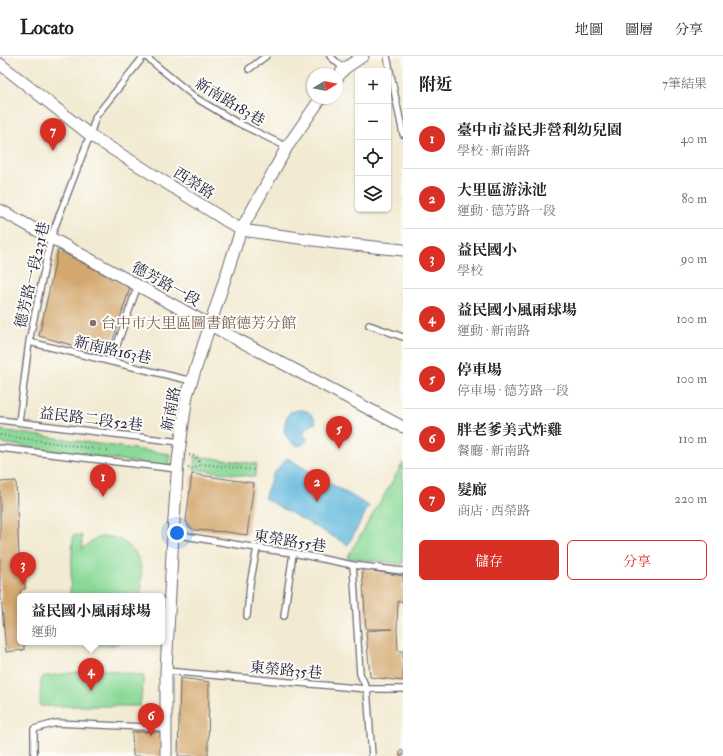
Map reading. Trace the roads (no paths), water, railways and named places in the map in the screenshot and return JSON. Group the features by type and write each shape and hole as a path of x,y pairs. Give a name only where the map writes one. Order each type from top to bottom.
{"street":[{"path":"344,69 363,56"},
{"name":"西榮路","path":"0,64 90,135 241,230 336,243 403,250"},
{"name":"新南路","path":"166,756 166,671 173,534 177,469 187,395 241,230 287,147 317,104"},
{"name":"德芳路一段","path":"0,210 210,325 403,426"}],"lane":[{"name":"德芳路一段231巷","path":"19,422 29,342 51,237 96,116 145,56"},
{"name":"新南路183巷","path":"145,56 196,98 236,122 287,147"},
{"path":"249,70 266,56"},
{"path":"330,56 344,69"},
{"path":"387,56 403,134"},
{"path":"111,362 138,285"},
{"path":"369,325 403,337"},
{"name":"新南路163巷","path":"29,342 192,381"},
{"name":"益民路二段52巷","path":"0,420 180,442"},
{"path":"0,448 177,469"},
{"name":"東榮路55巷","path":"173,534 257,548 293,552 353,564 403,571"},
{"path":"247,616 250,584 257,548"},
{"path":"284,616 293,552"},
{"path":"353,564 360,674 367,689 372,756"},
{"name":"東榮路35巷","path":"166,671 367,689 403,689"},
{"path":"34,756 34,729 56,723 166,728"}],"water":[{"path":"305,410 310,413 316,423 305,429 304,436 308,439 304,444 298,446 286,436 284,427 290,412"},
{"path":"287,458 369,506 348,545 264,498 273,474"}],"place":[{"name":"髮廊","path":"53,151"},
{"name":"台中市大里區圖書館德芳分館","path":"93,323"},
{"name":"停車場","path":"339,449"},
{"name":"臺中市益民非營利幼兒園","path":"103,497"},
{"name":"大里區游泳池","path":"317,502"},
{"name":"益民國小","path":"23,585"},
{"name":"益民國小風雨球場","path":"91,691"},
{"name":"胖老爹美式炸雞","path":"151,736"}]}
